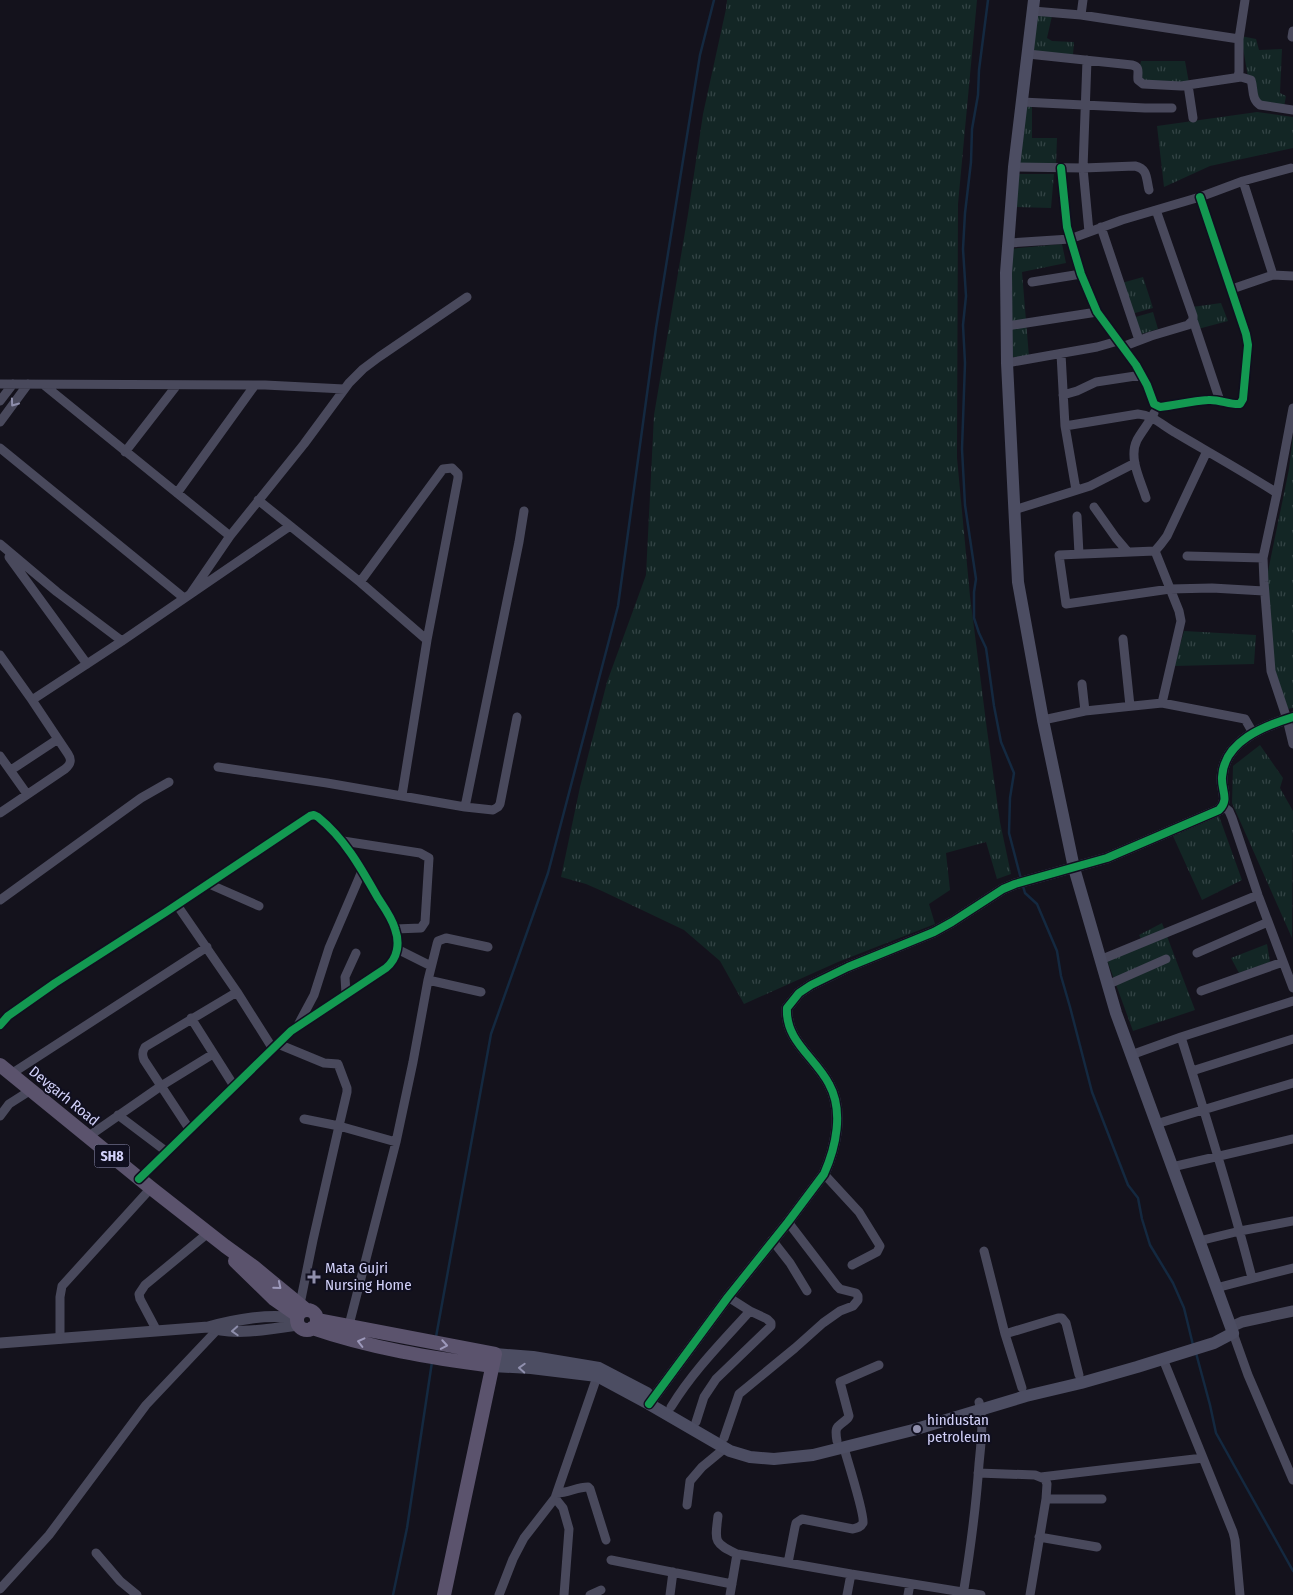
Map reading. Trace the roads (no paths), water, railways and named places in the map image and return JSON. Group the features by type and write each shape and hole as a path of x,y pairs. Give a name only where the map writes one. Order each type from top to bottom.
{"main road":[{"path":"980,1406 1022,1388 1182,1349 1232,1330 1107,985 1074,868 1043,720 1018,582 1007,363 1006,272 1014,167 1034,5"},
{"name":"Devgarh Road","path":"5,1069 139,1179 247,1261 299,1314"},
{"name":"SH8","path":"299,1314 309,1310 315,1313 315,1324"},
{"path":"315,1324 350,1325 410,1346"},
{"path":"315,1324 336,1336 410,1346 532,1368 598,1372 750,1457 774,1459 813,1455 841,1444 980,1406 1081,1383 1163,1359 1182,1349"},
{"path":"444,1595 493,1360"},
{"path":"652,1401 671,1407 725,1443"}],"street":[{"path":"1081,14 1083,0"},
{"path":"1238,76 1239,39 1245,0"},
{"path":"1034,5 1239,39"},
{"path":"1028,54 1136,66 1138,80 1142,84 1188,85 1238,76 1251,80 1253,96 1256,102 1293,110"},
{"path":"1087,60 1083,168 1089,232"},
{"path":"1188,85 1193,118"},
{"path":"1022,102 1172,108"},
{"path":"1014,167 1139,167 1145,171 1149,190"},
{"path":"1061,168 1064,206 1070,239 1081,274 1097,312 1142,375 1154,404 1160,407 1208,400 1237,405 1243,399 1248,345 1246,334 1200,196"},
{"path":"1009,243 1070,239 1101,226 1291,168"},
{"path":"1244,181 1273,275"},
{"path":"1156,210 1194,316 1193,320 1220,401"},
{"path":"1101,226 1139,340"},
{"path":"1032,282 1081,274"},
{"path":"1232,289 1273,275 1293,276"},
{"path":"187,595 230,536 304,444 355,376 466,297"},
{"path":"1007,326 1097,312"},
{"path":"1007,363 1139,340 1188,325 1193,320"},
{"path":"1061,354 1065,426 1076,490"},
{"path":"1063,395 1078,391 1096,382 1142,375"},
{"path":"0,384 255,385 344,389"},
{"path":"0,401 13,384"},
{"path":"0,422 28,384"},
{"path":"44,385 230,536"},
{"path":"125,452 177,385"},
{"path":"177,493 255,385"},
{"path":"1146,498 1135,463 1134,450 1137,441 1157,406"},
{"path":"1293,408 1278,493 1263,558 1271,671 1290,718 1293,744"},
{"path":"1065,426 1138,414 1152,417 1278,493"},
{"path":"0,448 187,595"},
{"path":"1207,451 1167,536 1154,551 1059,555 1066,604 1170,588 1264,591"},
{"path":"1014,510 1098,483 1135,463"},
{"path":"360,582 443,468 452,468 458,474 458,478 427,640 402,795"},
{"path":"258,500 360,582 427,640"},
{"path":"1094,507 1127,551"},
{"path":"465,807 524,511"},
{"path":"1077,516 1079,554"},
{"path":"32,700 122,642 187,595 290,526"},
{"path":"0,545 122,642"},
{"path":"0,545 87,664"},
{"path":"1154,551 1179,611 1180,621 1162,703"},
{"path":"1187,556 1263,558"},
{"path":"1123,639 1130,706"},
{"path":"0,655 70,758 69,766 0,813"},
{"path":"1082,684 1085,711"},
{"path":"1043,720 1085,711 1162,703 1245,719 1253,733"},
{"path":"218,767 493,810 498,808 500,804 518,717"},
{"path":"652,1401 728,1297 824,1174 835,1141 838,1120 833,1093 829,1083 792,1035 788,1024 787,1008 799,993 848,967 934,932 1003,889 1107,858 1219,810 1224,806 1225,801 1222,775 1226,761 1245,737 1290,718"},
{"path":"10,770 58,739"},
{"path":"0,756 27,794"},
{"path":"0,900 141,798 169,782"},
{"path":"1224,806 1232,818 1258,895 1293,988"},
{"path":"0,1025 8,1016 55,983 177,905 310,816 318,817 343,841 395,929 397,948 396,955 390,965 298,1027 275,1046 139,1179"},
{"path":"343,841 420,853 429,858 425,922 421,928 395,929"},
{"path":"298,1027 314,995 329,948 362,871"},
{"path":"209,884 259,906"},
{"path":"1100,960 1258,895"},
{"path":"0,1343 212,1328 228,1322 258,1317 299,1314 313,1240 347,1088 338,1064 324,1062 275,1046 177,905"},
{"path":"1197,953 1268,922"},
{"path":"350,1325 396,1142 436,944 438,941 446,938 488,947"},
{"path":"5,1069 207,947"},
{"path":"397,948 431,966"},
{"path":"346,994 345,977 356,952"},
{"path":"1107,985 1166,959"},
{"path":"1201,991 1283,962"},
{"path":"428,980 481,992"},
{"path":"190,1130 144,1060 143,1050 145,1046 237,992"},
{"path":"1131,1055 1181,1037 1293,1002"},
{"path":"191,1018 234,1086"},
{"path":"1181,1037 1205,1110 1252,1278"},
{"path":"1192,1071 1293,1040"},
{"path":"88,1136 118,1114 213,1054"},
{"path":"1156,1124 1293,1083"},
{"path":"0,1116 9,1104 31,1090"},
{"path":"118,1114 167,1152"},
{"path":"304,1119 339,1126 396,1142"},
{"path":"1172,1167 1293,1139"},
{"path":"824,1174 859,1212 880,1246 877,1252 852,1265"},
{"path":"60,1339 60,1297 62,1286 151,1188"},
{"path":"1199,1241 1293,1221"},
{"path":"687,1504 690,1481 725,1443 739,1394 823,1323 840,1311 853,1306 858,1300 856,1293 840,1289 836,1286 788,1222"},
{"path":"157,1331 140,1299 141,1289 208,1233"},
{"path":"772,1240 790,1263 807,1291"},
{"path":"984,1251 1005,1334 1022,1388"},
{"path":"1216,1288 1293,1268"},
{"path":"696,1422 704,1397 716,1379 771,1326 770,1321 728,1297"},
{"path":"1232,1330 1242,1322 1293,1310"},
{"path":"671,1407 697,1369 750,1311"},
{"path":"1005,1334 1062,1318 1066,1323 1079,1375"},
{"path":"1232,1330 1244,1330 1293,1318"},
{"path":"0,1589 49,1535 146,1404 212,1328"},
{"path":"1232,1330 1248,1375 1293,1480"},
{"path":"1163,1359 1235,1540 1240,1595"},
{"path":"788,1563 796,1523 802,1519 853,1529 856,1529 862,1523 860,1507 836,1428 837,1425 849,1416 840,1382 879,1365"},
{"path":"499,1595 513,1559 524,1538 556,1495 598,1372"},
{"path":"963,1594 978,1473 982,1421 980,1406"},
{"path":"978,1473 1040,1477 1203,1458"},
{"path":"1030,1595 1046,1499 1047,1484 1045,1479 1040,1477"},
{"path":"556,1495 588,1487 606,1540"},
{"path":"556,1495 563,1508 569,1529 564,1595"},
{"path":"1046,1499 1102,1499"},
{"path":"718,1516 716,1538 718,1542 724,1548 737,1554 963,1594 980,1595"},
{"path":"1040,1537 1097,1548"},
{"path":"96,1554 120,1581 138,1595"},
{"path":"730,1595 737,1554"},
{"path":"611,1560 732,1584"},
{"path":"670,1595 674,1572"},
{"path":"847,1595 851,1574"},
{"path":"908,1595 910,1584"},
{"path":"590,1595 601,1590"}],"waterway":[{"path":"436,1337 491,1034 548,873 618,606 656,328 700,55 714,0"},
{"path":"988,0 979,70 978,95 972,129 971,162 965,213 963,249 966,296 963,325 965,363 962,449 965,505 976,579 974,618 986,648 1001,742 1014,773 1010,798 1009,833 1021,879"},
{"path":"1023,886 1025,893 1037,904 1057,951 1061,976 1092,1092 1128,1185 1138,1198 1150,1245 1173,1283 1184,1308 1193,1345"},
{"path":"1196,1353 1216,1433 1293,1571"},
{"path":"393,1595 407,1528 432,1362"}],"place":[{"name":"Mata Gujri Nursing Home","path":"314,1277"},
{"name":"hindustan petroleum","path":"917,1429"}]}
